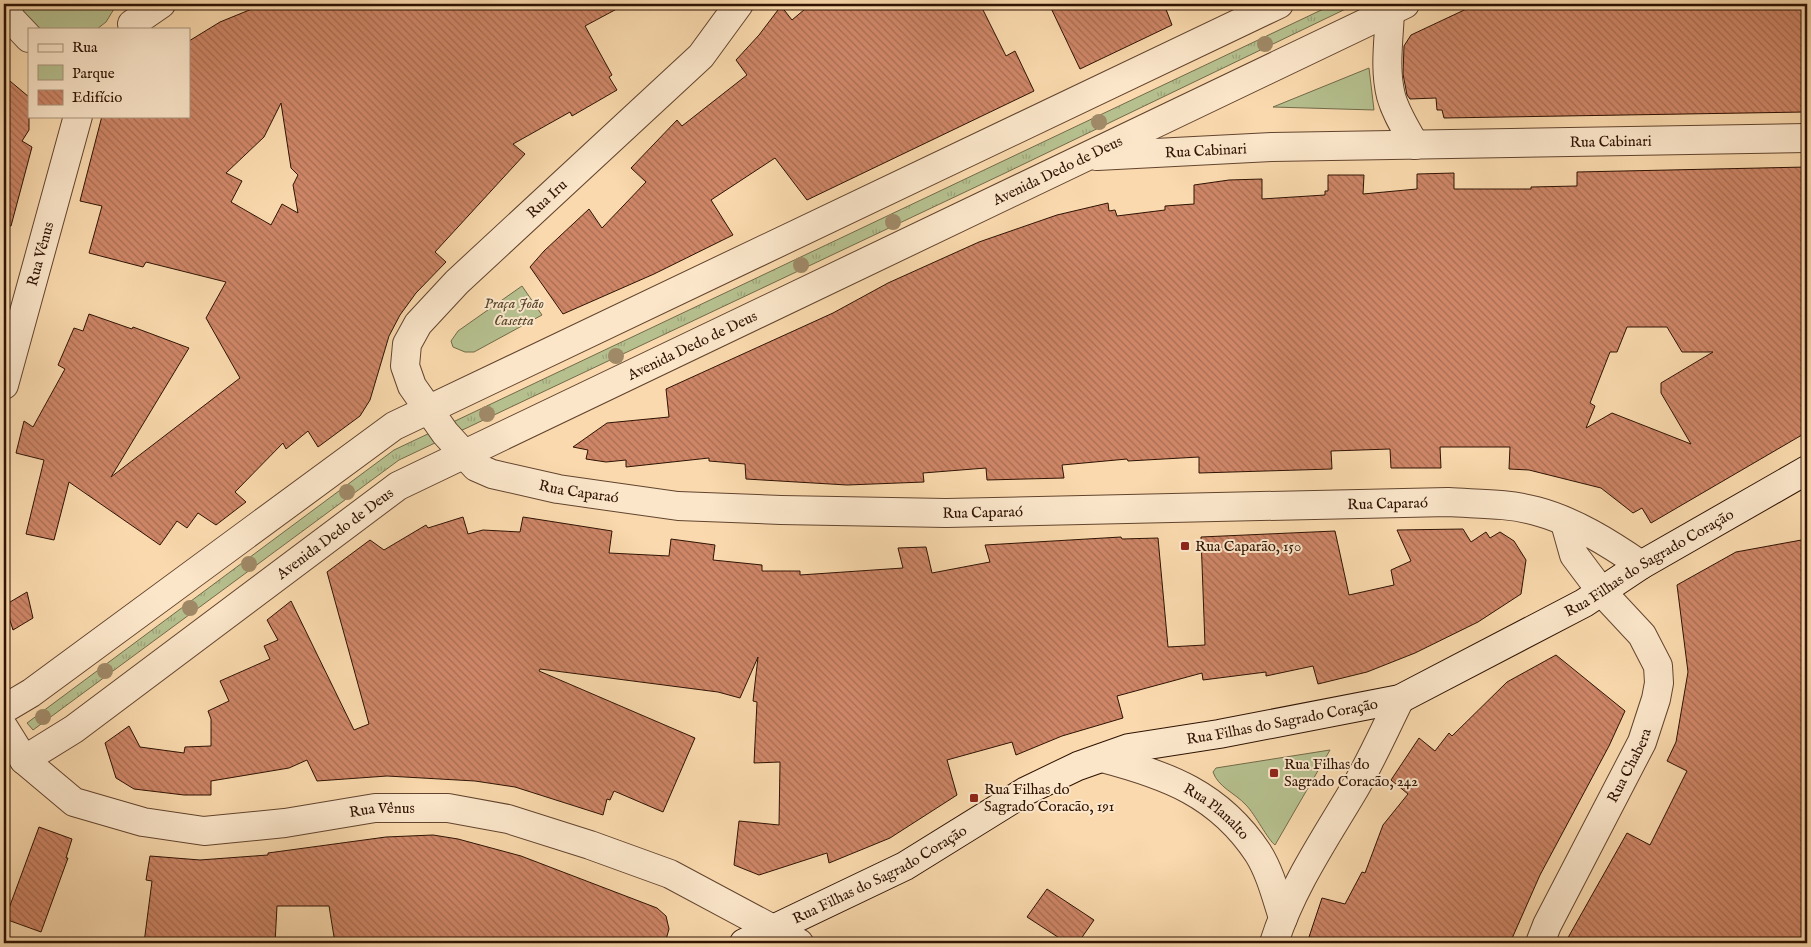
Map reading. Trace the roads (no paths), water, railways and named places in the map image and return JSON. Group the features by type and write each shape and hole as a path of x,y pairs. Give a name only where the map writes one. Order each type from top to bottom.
{"street":[{"path":"5,4 19,35"},
{"path":"133,19 161,4"},
{"name":"Rua Iru","path":"428,410 412,386 405,366 407,344 418,324 457,282 701,56 739,4"},
{"path":"4,709 31,694 394,426 1279,4"},
{"path":"1397,8 1388,68 1391,96 1401,120 1415,145"},
{"name":"Avenida Dedo de Deus","path":"24,760 74,729 398,486 1397,8"},
{"name":"Rua Vênus","path":"4,385 75,118"},
{"name":"Rua Cabinari","path":"1086,157 1272,148 1807,138"},
{"name":"Rua Caparaó","path":"428,410 463,454 476,467 514,480 558,489 678,506 946,513 1448,502 1514,507 1535,511 1606,541 1641,565"},
{"name":"Rua Filhas do Sagrado Coração","path":"744,943 905,866 1026,792 1078,766 1129,748 1219,734 1400,699 1584,603 1641,565 1807,470"},
{"path":"1565,523 1574,555 1601,591"},
{"name":"Rua Chabera","path":"1540,943 1551,917 1642,742 1656,699 1659,683 1658,666 1642,636 1601,591"},
{"path":"1274,943 1283,918 1318,850 1356,786 1400,699"},
{"name":"Rua Vênus","path":"4,728 24,760 74,802 143,822 204,830 285,823 375,808 448,808 508,819 590,844 670,874 774,928"},
{"name":"Rua Planalto","path":"1102,758 1148,770 1187,786 1218,807 1239,829 1258,854 1283,918"},
{"path":"774,928 799,943"}],"place":[{"name":"Rua Caparão, 150","path":"1185,546"},
{"name":"Rua Filhas do Sagrado Coracão, 242","path":"1274,773"},
{"name":"Rua Filhas do Sagrado Coracão, 191","path":"974,798"}],"park label":[{"name":"Praça João Casetta","path":"514,312"}]}
